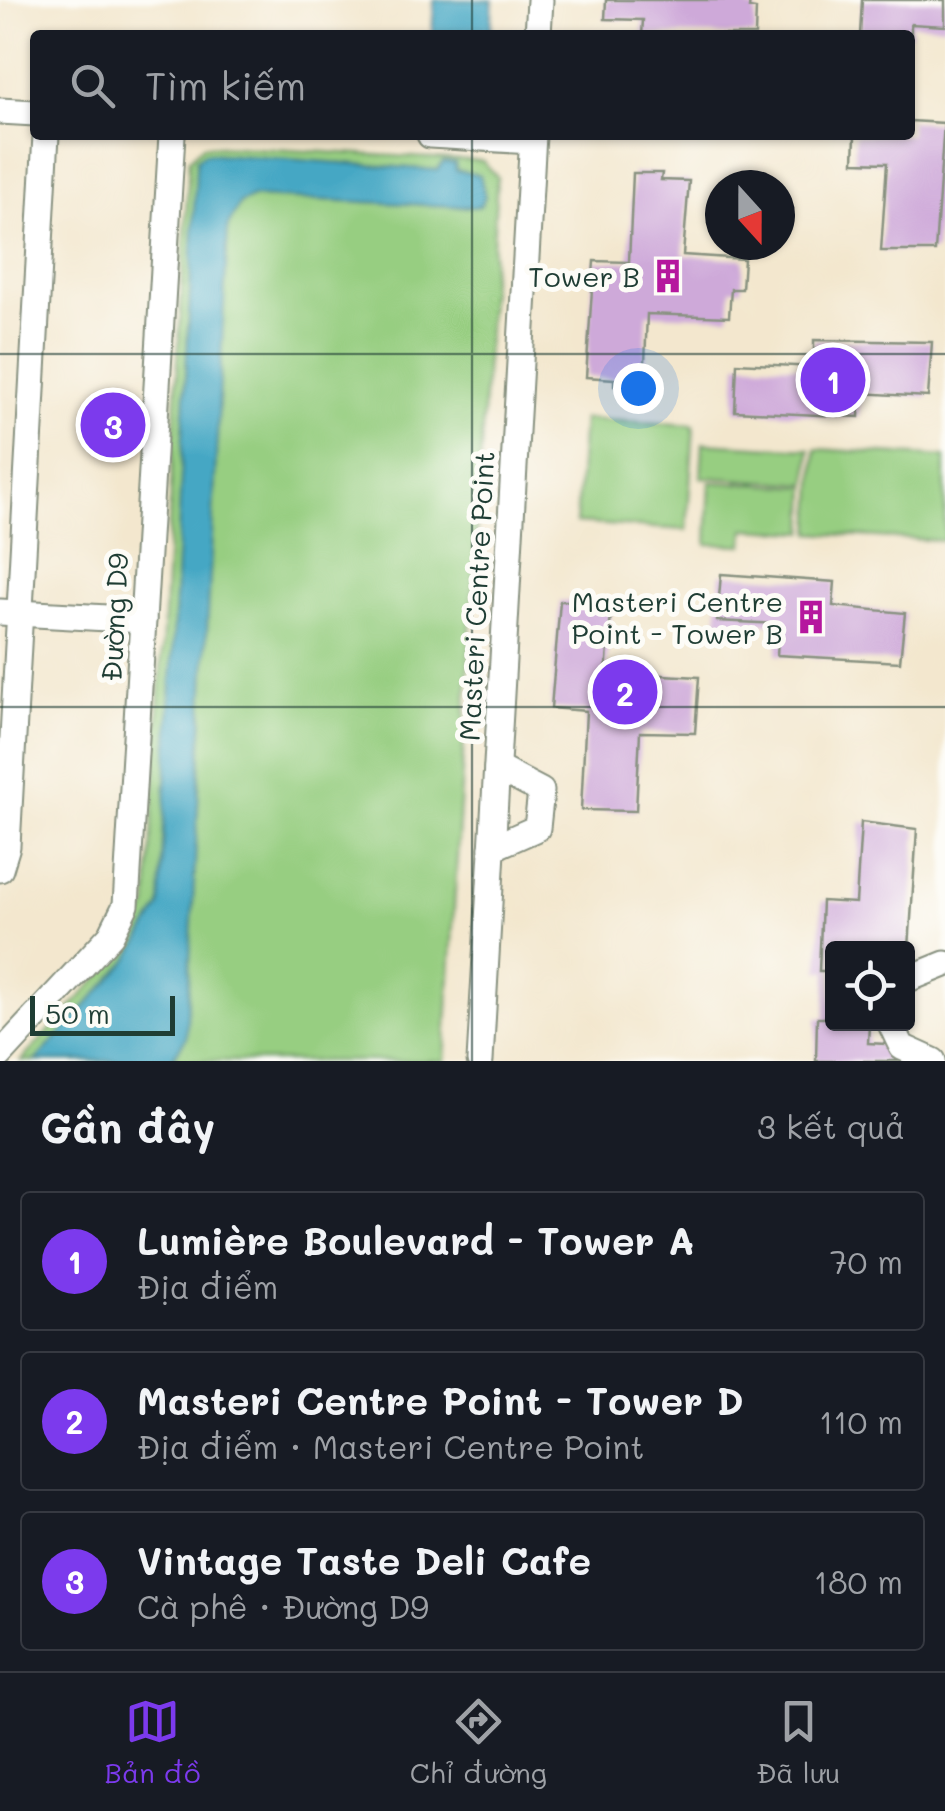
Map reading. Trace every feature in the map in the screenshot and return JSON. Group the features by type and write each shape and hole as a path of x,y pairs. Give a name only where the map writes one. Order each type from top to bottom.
{"street":[{"path":"538,30 540,0"},
{"path":"0,112 30,113"},
{"path":"0,869 7,846 10,612 46,140"},
{"name":"Đường D9","path":"0,1055 111,935 126,904 172,140"},
{"name":"Masteri Centre Point","path":"480,1061 532,140"},
{"path":"10,612 143,620"},
{"path":"492,848 538,828 540,791 497,768"},
{"path":"915,976 945,964"},
{"path":"895,1031 902,1048 933,1061"}],"green space":[{"path":"203,145 483,161 497,177 445,1061 21,1061 127,947 148,906 189,160"},
{"path":"583,419 694,425 687,530 576,523"},
{"path":"703,443 810,449 808,484 701,477"},
{"path":"816,449 945,457 945,541 811,533"},
{"path":"710,482 807,487 805,532 745,529 744,545 707,544"}],"water":[{"path":"434,0 493,0 491,30 432,30"},
{"path":"205,153 437,170 443,162 455,163 456,170 480,175 485,197 480,206 473,207 253,197 240,203 228,226 186,1038 171,1061 35,1061 128,960 160,907 196,168 197,159"}],"building":[{"path":"606,0 750,0 749,8 756,9 755,30 642,30 643,20 605,19"},
{"path":"862,0 945,0 945,26 911,24 911,30 860,30"},
{"path":"915,121 944,123 935,251 881,251 887,163 854,162 855,140 915,140"},
{"name":"Tower B","path":"633,173 662,173 661,180 689,181 683,255 705,256 705,260 744,260 742,289 731,289 729,317 647,314 644,388 614,386 614,379 586,377 594,261 629,262"},
{"path":"814,340 932,342 928,397 860,393 859,417 735,411 737,363 814,367"},
{"name":"Masteri Centre Point - Tower B","path":"721,574 835,582 833,606 905,613 900,662 777,655 779,624 717,621"},
{"path":"560,601 612,601 606,672 699,677 695,733 640,732 636,811 581,810 586,711 551,708"},
{"path":"861,822 917,829 909,941 825,941 825,971 819,971 822,901 856,903"},
{"path":"817,1018 825,1018 825,1031 869,1031 868,1043 905,1045 904,1061 816,1061"}],"place":[{"name":"Tower B","path":"668,276"},
{"name":"Lumière Boulevard - Tower A","path":"833,380"},
{"name":"Vintage Taste Deli Cafe","path":"113,425"},
{"name":"Masteri Centre Point - Tower B","path":"811,617"},
{"name":"Masteri Centre Point - Tower D","path":"625,692"}]}
